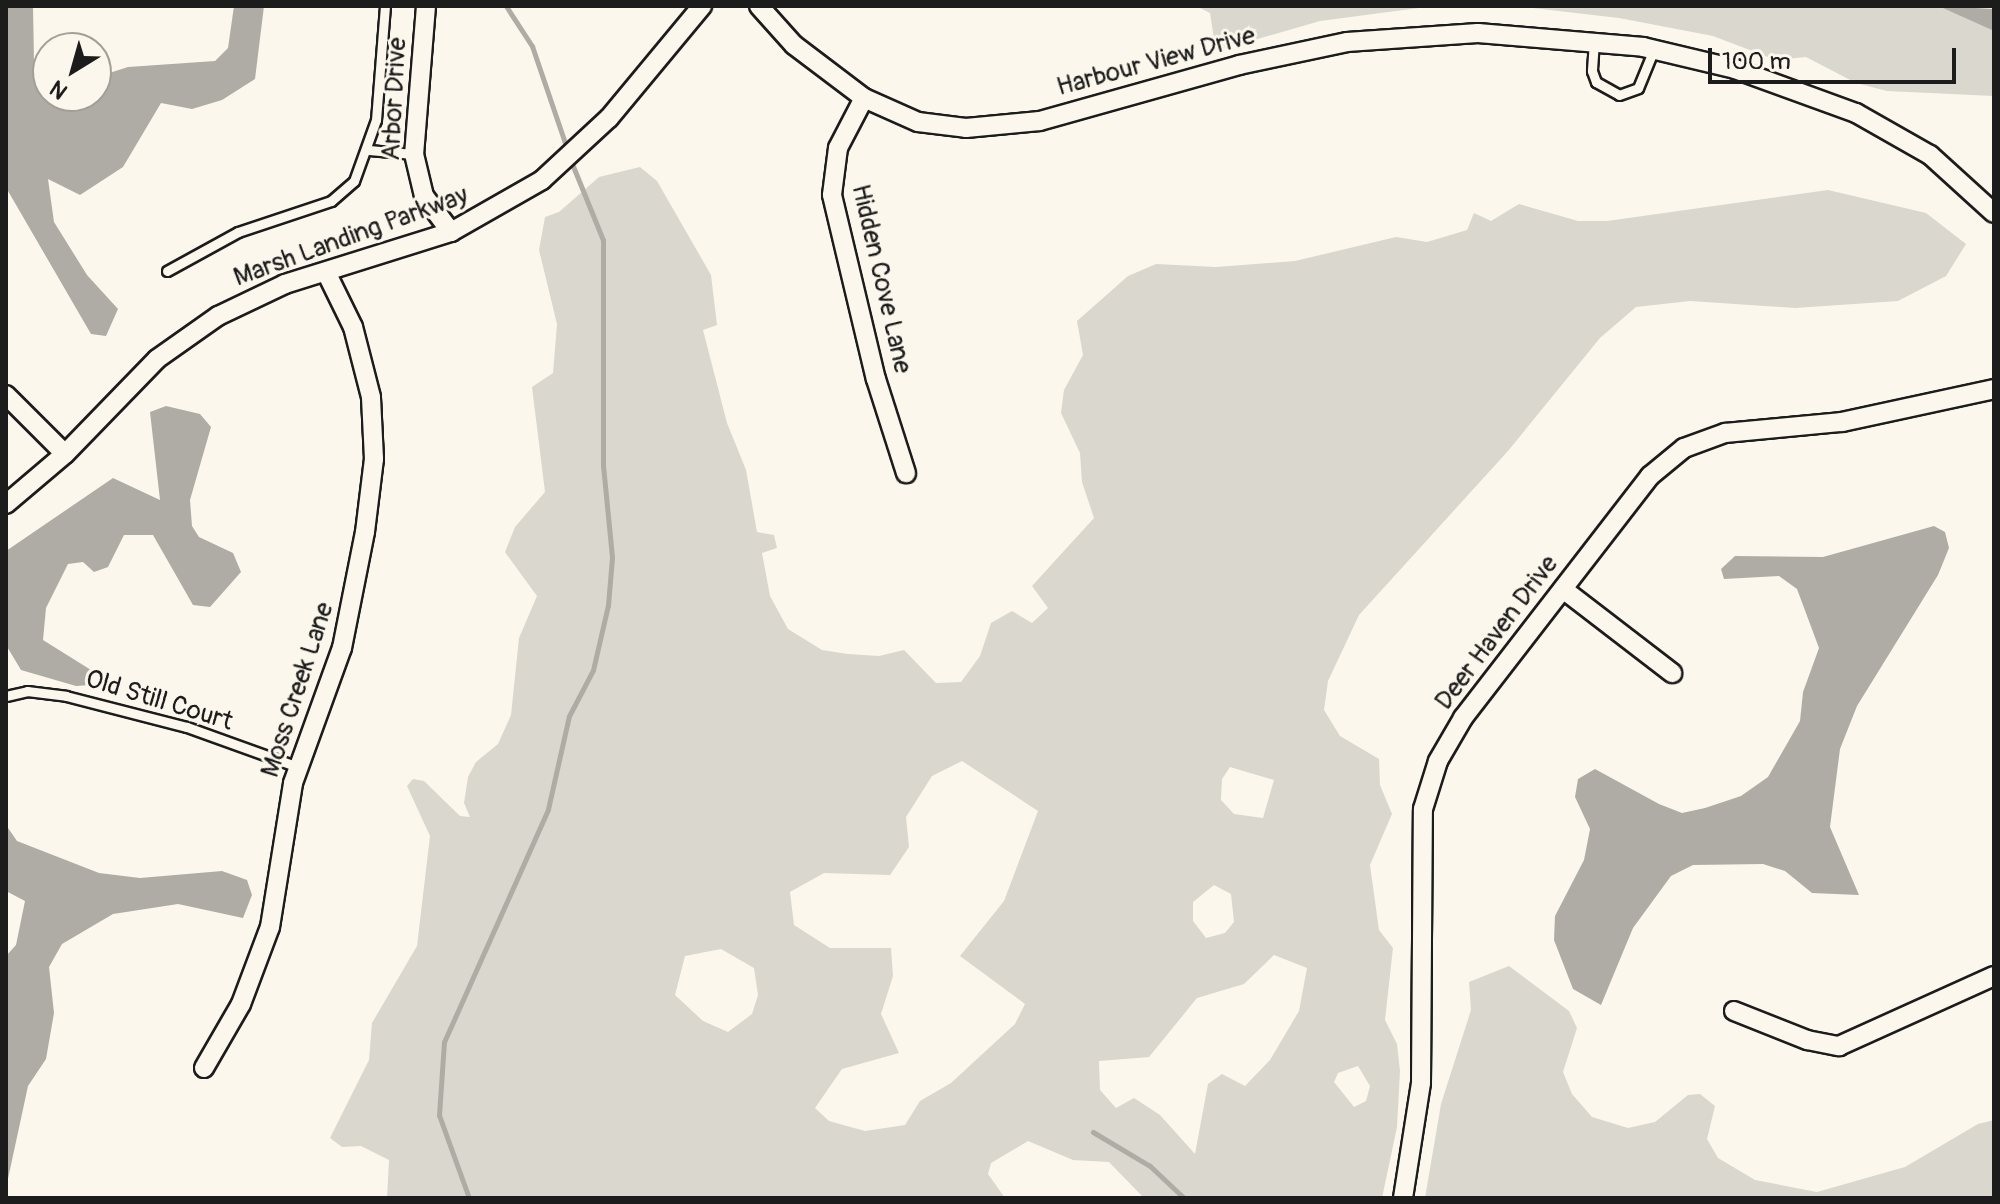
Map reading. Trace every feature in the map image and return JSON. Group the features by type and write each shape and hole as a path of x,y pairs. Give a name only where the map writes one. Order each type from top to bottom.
{"street":[{"name":"Arbor Drive","path":"426,6 414,154 424,196 451,232"},
{"name":"Marsh Landing Parkway","path":"6,504 65,454 176,343 262,293 451,232 501,207 558,168 582,146 702,6"},
{"name":"Harbour View Drive","path":"759,6 794,45 864,98 930,124 1011,126 1239,65 1347,42 1478,33 1594,41 1654,49 1735,69 1856,113 1930,155 1994,213"},
{"name":"Hidden Cove Lane","path":"864,98 838,148 832,195 886,418 906,473"},
{"name":"Moss Creek Lane","path":"204,1068 241,1004 270,927 298,767 353,605 374,459 363,357 326,272"},
{"name":"Deer Haven Drive","path":"1403,1198 1421,1083 1419,842 1427,793 1454,732 1650,476 1684,448 1725,433 1842,422 1994,389"},
{"path":"6,395 65,454"},
{"path":"1563,589 1672,673"},
{"path":"1734,1011 1807,1040 1839,1046 1994,976"}],"lane":[{"path":"167,271 238,232 331,201 354,181 368,150 381,83 385,6"},
{"path":"1594,41 1592,71 1596,82 1619,95 1638,88 1654,49"},
{"path":"368,150 414,154"},
{"name":"Old Still Court","path":"6,696 27,691 66,696 187,727 298,767"}],"shaded area":[{"path":"6,6 33,6 32,112 112,112 112,72 128,67 215,61 228,48 234,6 264,6 255,79 222,100 192,109 161,103 123,167 80,195 48,179 54,222 87,275 118,309 106,336 91,334 8,191"},
{"path":"1196,6 1434,6 1320,21 1216,51 1210,13"},
{"path":"1515,6 1940,6 1994,31 1994,96 1887,91 1856,83 1806,57 1776,60 1713,36 1619,18"},
{"path":"1940,6 1994,9 1994,31 1943,8"},
{"path":"640,167 657,181 711,275 717,325 703,330 727,423 746,470 757,532 774,535 777,548 762,553 770,596 788,629 822,650 879,656 904,650 936,683 961,682 980,656 991,623 1012,611 1032,623 1048,608 1032,586 1094,518 1082,482 1080,453 1061,413 1064,390 1083,355 1077,321 1128,276 1156,264 1216,267 1295,261 1396,237 1427,242 1467,230 1474,213 1491,221 1519,204 1578,221 1607,221 1828,190 1926,213 1966,244 1946,276 1898,301 1795,308 1690,301 1636,307 1600,338 1508,451 1359,615 1328,681 1324,710 1340,736 1379,759 1380,785 1392,814 1370,865 1379,930 1393,948 1385,1020 1397,1044 1400,1071 1397,1127 1382,1198 1144,1198 1109,1162 1073,1160 1028,1141 991,1163 988,1174 1005,1198 387,1198 389,1160 361,1146 342,1147 330,1138 369,1060 372,1023 417,946 430,836 407,786 413,779 424,781 460,816 470,817 464,803 468,777 476,762 498,744 511,715 519,638 537,596 505,552 515,527 545,492 532,387 553,373 557,324 539,250 545,217 559,212 599,177","holes":["962,761 1038,811 1004,901 960,956 1025,1004 1015,1024 951,1083 920,1101 905,1125 865,1131 829,1121 815,1108 842,1069 899,1053 881,1014 893,976 891,948 830,948 794,925 790,892 824,873 890,875 909,847 906,817 932,776","1230,767 1274,780 1263,818 1234,814 1221,800 1222,779","1214,885 1231,894 1234,922 1225,933 1206,938 1193,921 1193,902","721,949 754,968 758,995 752,1014 728,1032 703,1021 675,995 685,956","1274,955 1307,968 1299,1011 1270,1060 1245,1086 1222,1074 1208,1084 1195,1154 1160,1115 1134,1098 1116,1108 1100,1090 1099,1061 1149,1057 1197,998 1244,984","1358,1066 1370,1086 1366,1101 1354,1107 1334,1082 1338,1073"]},
{"path":"166,406 200,414 211,427 190,500 192,526 199,537 233,553 241,572 210,607 193,605 153,535 124,535 108,567 94,572 83,562 68,564 46,608 43,640 91,670 90,685 76,686 21,670 6,645 6,551 113,478 160,500 150,412"},
{"path":"1934,526 1945,532 1949,548 1938,575 1857,706 1840,749 1830,827 1859,895 1812,893 1785,871 1763,864 1693,865 1671,876 1633,928 1601,1005 1573,989 1554,940 1555,916 1584,860 1590,829 1575,797 1578,779 1595,769 1682,813 1705,808 1741,796 1768,777 1800,721 1803,692 1819,648 1797,589 1779,576 1724,579 1721,569 1735,556 1823,557"},
{"path":"6,825 17,841 99,873 140,878 222,871 247,880 252,895 243,918 178,904 113,914 62,944 49,967 54,1013 46,1059 28,1086 6,1188 6,956 16,945 25,901 6,891"},
{"path":"1509,966 1569,1011 1577,1028 1563,1072 1572,1094 1592,1117 1628,1128 1655,1122 1688,1095 1700,1094 1715,1106 1707,1139 1718,1158 1755,1180 1817,1192 1905,1167 1978,1124 1994,1120 1994,1198 1425,1198 1441,1104 1471,1010 1469,982"}],"waterway":[{"path":"506,6 532,46 568,152"},
{"path":"469,1198 439,1115 444,1042 548,809 569,716 593,670 608,605 612,557 603,466 603,240 571,161"},
{"path":"1093,1132 1150,1166 1184,1198"}]}
